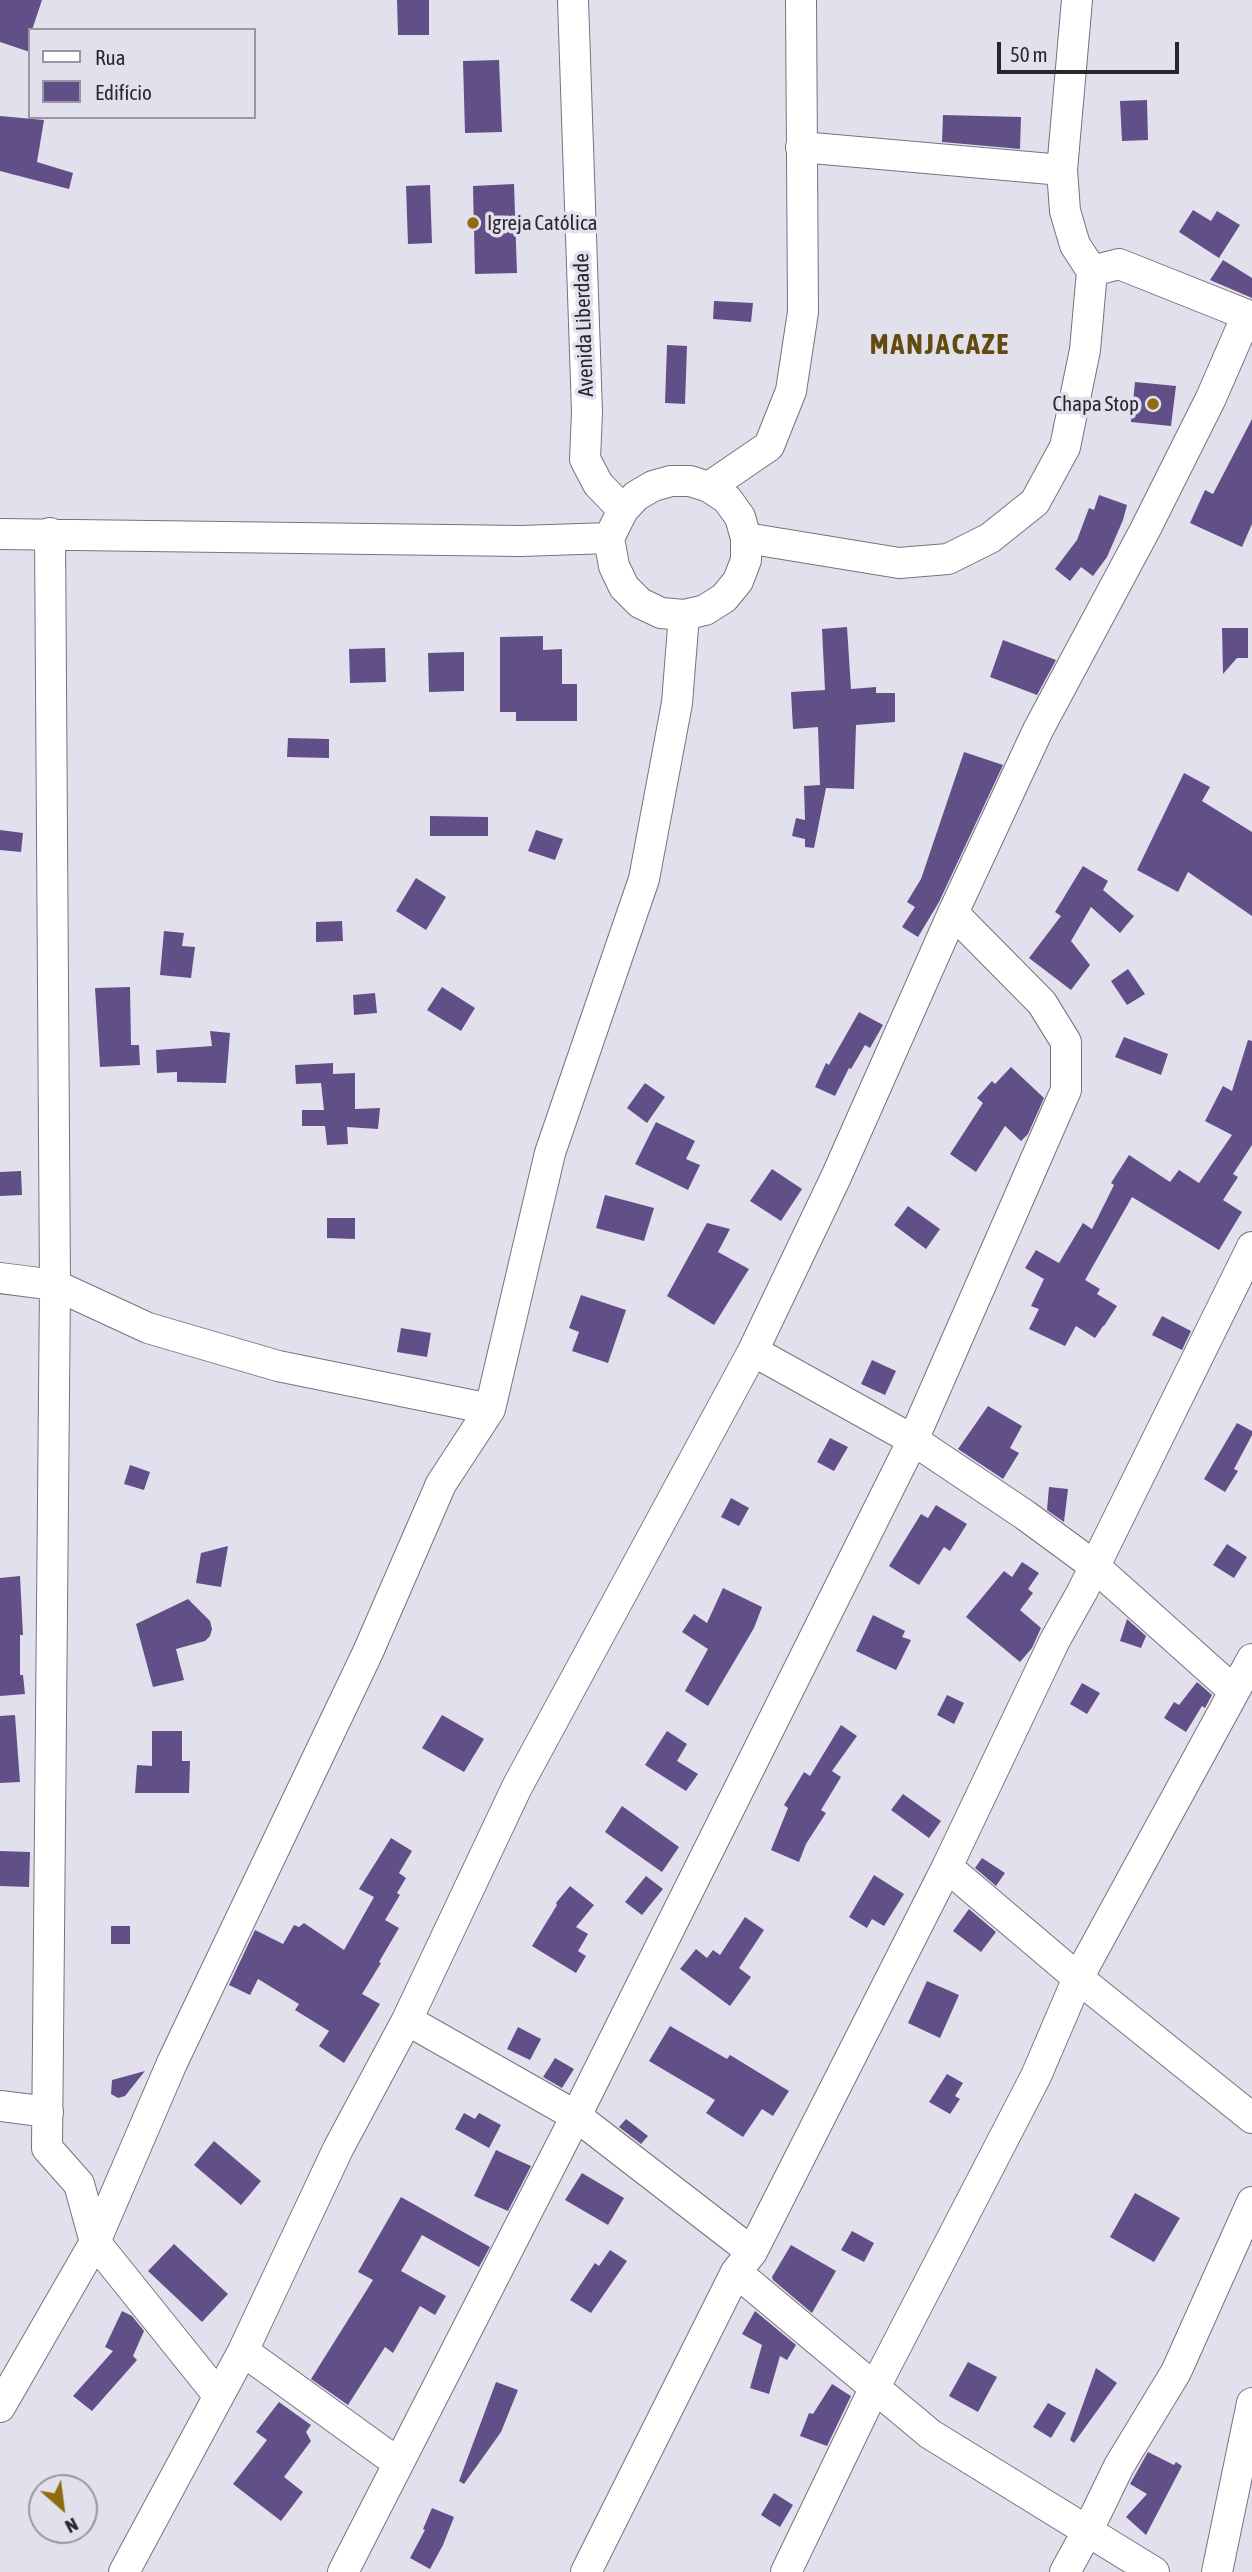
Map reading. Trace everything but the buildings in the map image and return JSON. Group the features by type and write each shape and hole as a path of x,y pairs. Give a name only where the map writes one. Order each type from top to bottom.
{"street":[{"name":"Avenida Liberdade","path":"573,0 587,412 585,459 598,484 623,510"},
{"path":"709,487 769,446 791,391 803,312 801,0"},
{"path":"747,538 899,563 948,559 990,538 1035,502 1065,447 1085,350 1092,271 1074,245 1065,211 1062,170 1077,0"},
{"path":"801,147 1062,170"},
{"path":"124,2572 243,2351 338,2149 407,2020 517,1787 753,1351 836,1177 1038,730 1109,601 1250,316 1119,264 1092,271"},
{"path":"671,481 690,481 709,487 727,499 740,517 747,538 746,560 738,581 724,598 705,610 684,615 661,613 640,603 624,587 614,566 609,538 623,510 636,496 653,486 671,481"},
{"path":"50,533 55,1285 47,2148 79,2184 95,2242 218,2395"},
{"path":"0,534 521,541 609,538"},
{"path":"0,2407 95,2242 172,2063 368,1652 441,1484 490,1409 550,1153 644,879 677,703 684,615"},
{"path":"343,2572 576,2116 913,1440 1066,1090 1066,1042 1042,1003 953,913"},
{"path":"586,2572 947,1867 1055,1640 1252,1247"},
{"path":"0,1278 55,1285 148,1328 265,1363 490,1409"},
{"path":"753,1351 913,1440 1005,1501 1093,1566 1234,1691"},
{"path":"786,2572 875,2387 1036,2076 1078,1978 1252,1659"},
{"path":"947,1867 1078,1978 1252,2118"},
{"path":"407,2020 576,2116 744,2262 875,2387 930,2434 1154,2572"},
{"path":"0,2106 48,2112"},
{"path":"1065,2572 1119,2466 1176,2372 1252,2202"},
{"path":"243,2351 398,2463"},
{"path":"1217,2572 1252,2403"}],"place":[{"name":"Igreja Católica","path":"473,223"},
{"name":"Chapa Stop","path":"1153,404"}],"district":[{"name":"MANJACAZE","path":"940,345"}]}
